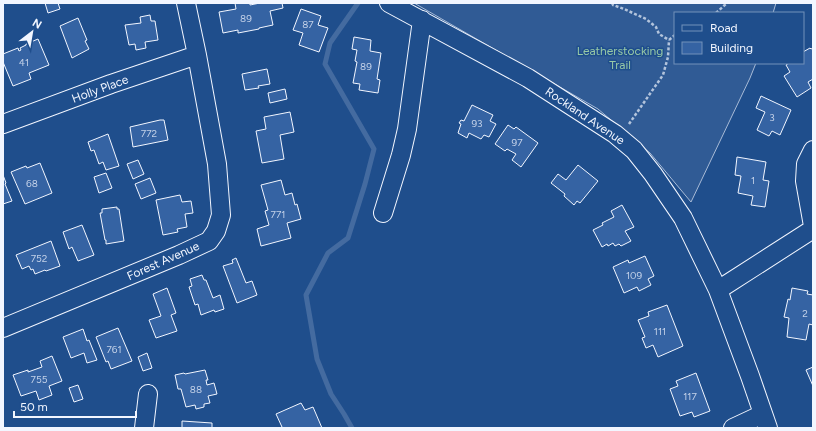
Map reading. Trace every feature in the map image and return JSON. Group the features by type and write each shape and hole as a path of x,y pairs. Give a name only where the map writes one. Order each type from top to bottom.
{"street":[{"name":"Forest Avenue","path":"3,328 179,255 209,241 213,236 220,215 217,164 186,3"},
{"name":"Rockland Avenue","path":"389,3 528,78 619,138 634,150 653,174 683,218 718,290 766,421"},
{"path":"383,214 402,156 422,20"},
{"name":"Holly Place","path":"3,124 111,84 197,55"},
{"path":"813,150 806,164 805,181 813,226"},
{"path":"718,290 813,229"},
{"path":"144,428 148,394"},
{"path":"732,428 766,421"}],"path":[{"path":"612,3 613,5 646,19 656,27 659,34 669,40"},
{"path":"717,12 727,3"},
{"path":"619,138 663,75 668,57 669,40 674,36"}],"shaded area":[{"name":"Leatherstocking Trail","path":"414,3 776,3 773,12 674,12 674,64 756,64 691,202 650,153 598,109"}],"building":[{"path":"45,3 58,3 60,9 48,13"},
{"path":"235,3 250,3 250,5 260,3 282,3 283,8 270,11 273,25 238,33 238,30 223,33 219,12 236,9"},
{"path":"301,9 321,16 318,25 328,28 319,52 299,45 303,33 293,30"},
{"path":"150,15 151,21 155,21 158,40 145,42 146,48 136,50 135,44 129,45 125,25 141,23 140,17"},
{"path":"78,18 89,49 72,58 60,26"},
{"path":"354,37 371,40 370,51 381,53 377,79 380,80 378,93 359,90 360,84 353,83 357,62 355,61 357,50 352,49"},
{"path":"38,39 49,65 29,73 31,79 13,86 3,62 3,54 18,48 19,51 21,50 20,48 26,44"},
{"path":"813,48 813,79 808,82 811,88 797,97 784,76 790,72 786,65 788,64 804,64 804,51"},
{"path":"267,69 270,84 258,86 259,88 245,90 242,74"},
{"path":"285,89 287,99 270,103 268,93"},
{"path":"761,96 791,110 780,135 772,131 769,136 757,130 765,112 756,108"},
{"path":"472,105 493,115 490,121 496,124 489,137 484,135 481,139 469,133 467,138 458,133 461,124 459,123 461,120 464,121"},
{"path":"290,112 294,132 280,135 284,159 262,163 256,131 266,129 264,117"},
{"path":"164,120 168,140 133,147 130,127"},
{"path":"508,125 514,129 516,127 538,143 521,167 512,160 516,154 507,149 505,151 495,144"},
{"path":"108,134 119,166 106,170 103,162 99,164 94,150 91,151 88,142"},
{"path":"737,157 766,162 763,180 769,181 765,207 751,205 753,196 738,193 741,176 735,175"},
{"path":"138,160 144,174 133,179 127,164"},
{"path":"40,163 52,193 25,204 11,172 26,166 27,168"},
{"path":"578,165 598,181 580,203 577,201 574,205 564,196 565,194 551,183 558,174 566,180"},
{"path":"106,173 112,188 99,193 94,177"},
{"path":"3,175 12,201 3,204"},
{"path":"150,178 156,193 141,199 135,184"},
{"path":"281,180 285,195 292,193 301,219 287,223 291,238 261,246 257,229 269,225 265,211 268,210 261,185"},
{"path":"180,195 182,202 191,201 193,213 185,214 187,227 177,229 178,232 163,235 156,200"},
{"path":"622,205 634,227 625,231 631,241 621,246 619,244 615,246 613,243 602,247 593,230 603,225 602,223 614,217 611,211"},
{"path":"117,207 117,209 119,209 124,241 106,244 100,213 102,213 102,209"},
{"path":"82,225 94,255 78,261 72,247 69,249 63,232"},
{"path":"51,241 60,266 35,274 33,269 31,270 29,266 22,269 16,255"},
{"path":"645,256 654,276 648,279 651,285 639,291 637,287 624,293 613,267 628,260 629,263"},
{"path":"236,258 246,283 252,281 257,295 237,303 223,266 233,263 232,260"},
{"path":"202,275 204,280 206,280 213,298 220,295 224,309 215,312 214,310 201,315 198,304 195,305 189,287 192,286 190,279"},
{"path":"167,288 176,313 171,315 177,331 156,338 149,320 161,316 153,294"},
{"path":"792,288 808,291 807,294 813,295 813,325 809,324 806,340 787,337 789,318 784,317 788,299 790,300"},
{"path":"667,305 683,346 658,357 653,345 646,348 642,338 645,337 638,320 649,316 648,312"},
{"path":"118,328 132,361 111,369 108,361 106,362 96,337"},
{"path":"83,329 87,341 89,340 97,360 87,363 84,353 71,358 63,337"},
{"path":"147,353 152,368 143,371 138,357"},
{"path":"52,356 62,381 49,386 52,395 39,400 36,391 21,396 13,375 42,367 40,361"},
{"path":"813,367 813,386 806,370"},
{"path":"205,370 208,380 206,380 207,385 214,383 217,394 208,396 210,403 204,404 204,407 196,409 195,405 186,407 181,389 178,389 175,375"},
{"path":"696,373 710,411 694,417 692,412 680,416 670,389 678,386 676,381"},
{"path":"78,385 83,399 74,402 69,388"},
{"path":"301,403 305,410 313,407 322,428 280,428 282,427 276,414"},
{"path":"182,421 212,423 212,428 182,428"}],"waterway":[{"path":"352,428 331,394 317,359 306,295 328,253 348,238 374,149 325,64 330,43 358,3"}]}
